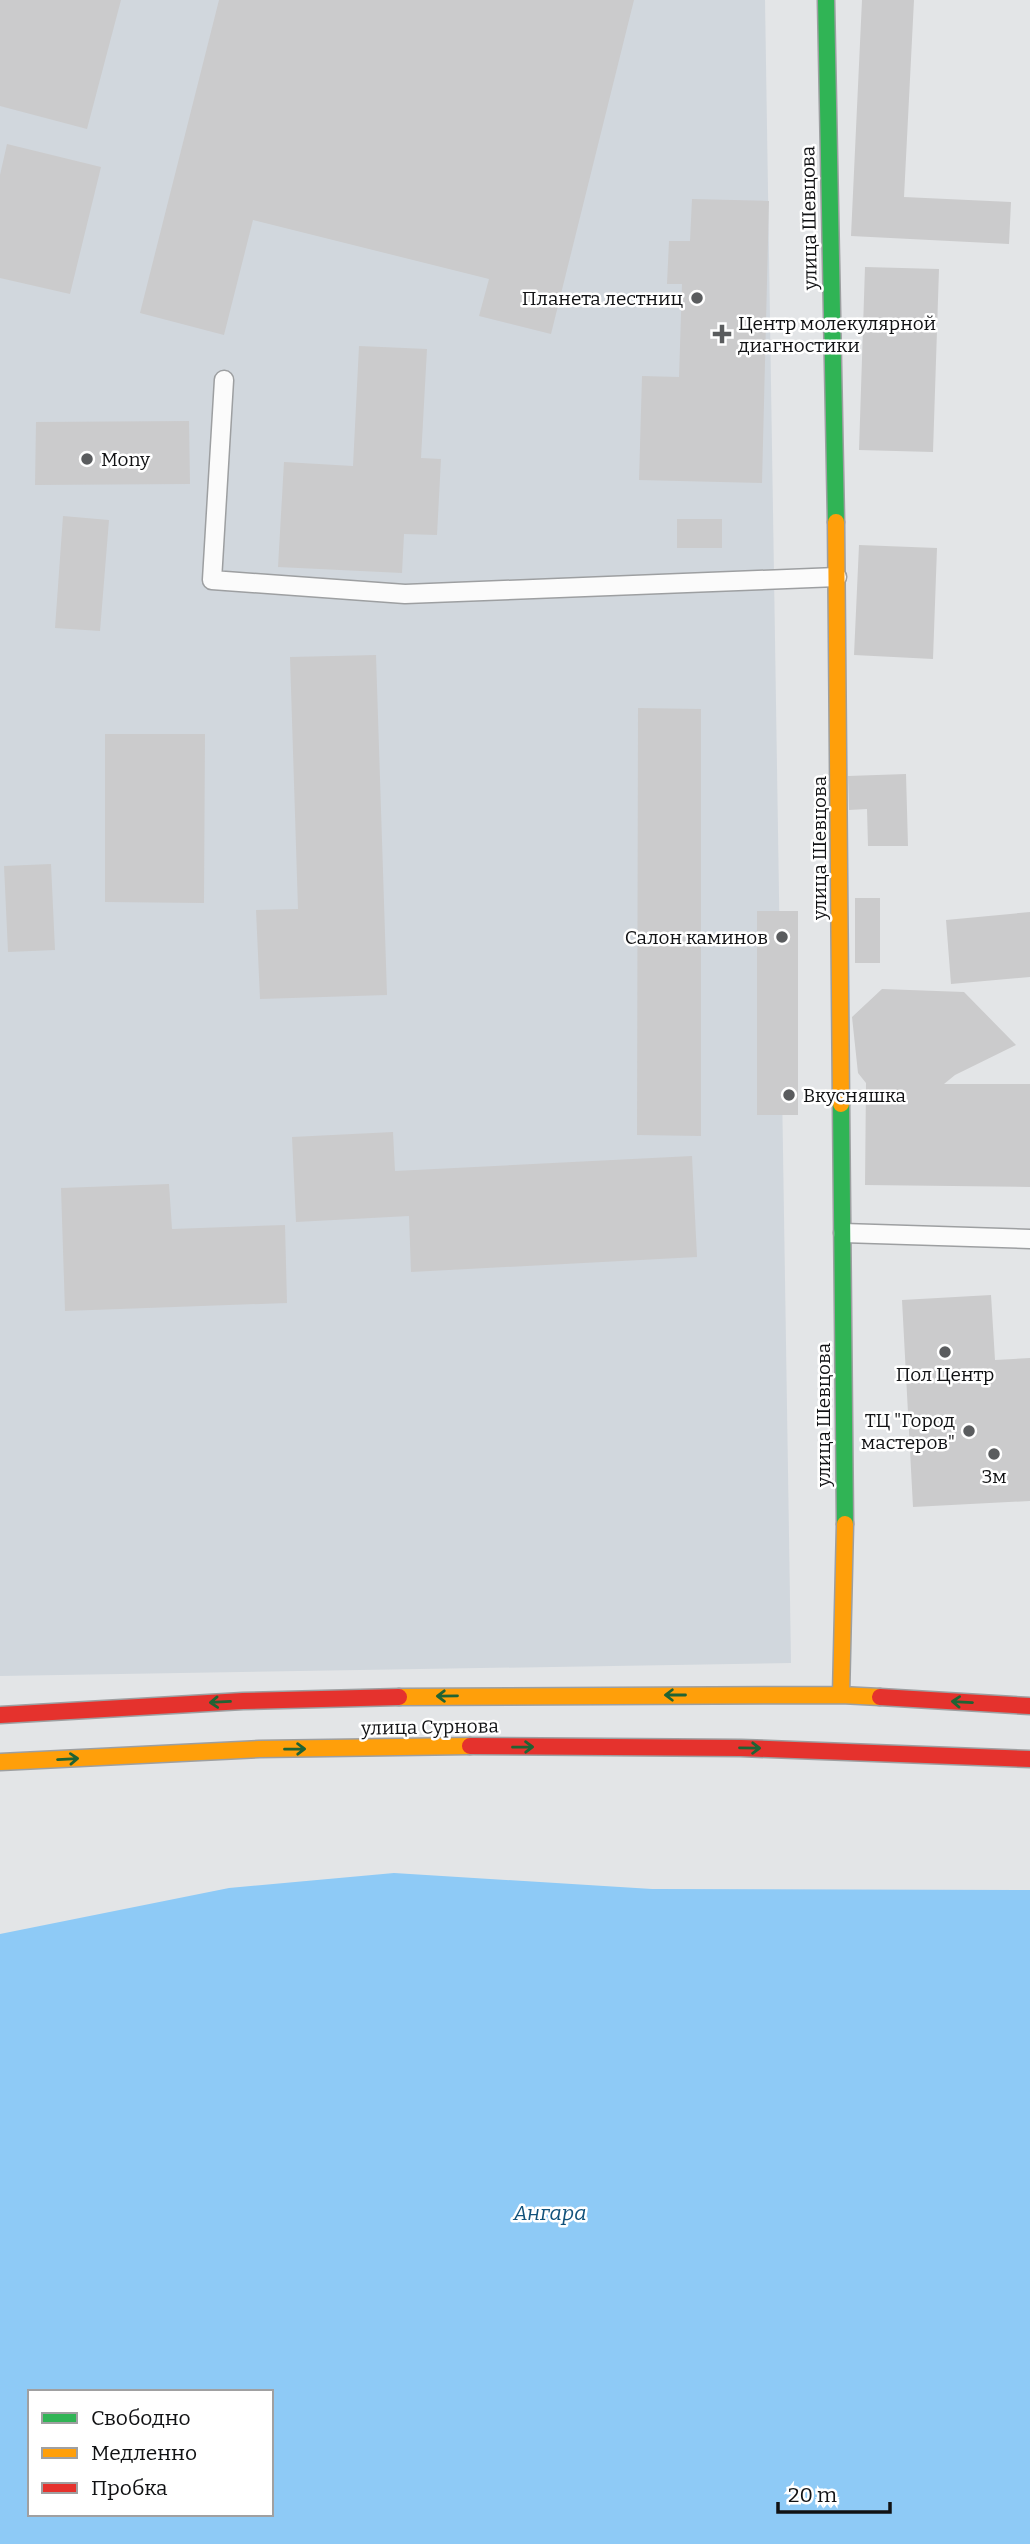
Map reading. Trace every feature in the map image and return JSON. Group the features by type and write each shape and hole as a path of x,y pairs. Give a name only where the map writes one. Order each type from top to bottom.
{"main road":[{"name":"улица Шевцова","path":"826,0 837,577 843,1233 845,1538 841,1695"},
{"name":"улица Сурнова","path":"0,1715 280,1700 459,1696 841,1695 1030,1706"},
{"name":"улица Сурнова","path":"0,1762 258,1749 638,1745 860,1750 1030,1759"}],"lane":[{"path":"224,380 212,580 405,594 837,577"},
{"path":"843,1233 1030,1239"}],"shaded area":[{"path":"0,0 765,0 791,1663 0,1676"}],"water":[{"name":"Ангара","path":"394,1873 652,1889 1030,1890 1030,2544 0,2544 0,1934 229,1888"}],"building":[{"path":"0,0 121,0 87,129 0,106"},
{"path":"219,0 634,0 551,334 479,316 489,279 253,220 224,335 140,313"},
{"path":"862,0 914,0 904,197 1011,202 1009,244 851,236"},
{"path":"7,144 101,167 70,294 0,278 0,175"},
{"path":"692,199 769,201 762,483 639,480 642,376 679,377 682,284 667,284 669,241 690,241"},
{"path":"865,267 939,269 933,452 859,450"},
{"path":"359,346 427,349 421,458 441,459 437,535 404,534 402,573 278,567 284,462 353,466"},
{"path":"189,421 190,484 35,485 36,422"},
{"path":"63,516 109,520 100,631 55,628"},
{"path":"677,519 722,519 722,548 677,548"},
{"path":"859,545 937,548 933,659 854,655"},
{"path":"376,655 387,995 260,999 256,910 298,909 290,657"},
{"path":"638,708 701,709 701,1136 637,1135"},
{"path":"105,734 205,734 204,903 105,902"},
{"path":"906,774 908,846 868,846 867,809 849,810 848,776"},
{"path":"51,864 55,950 8,952 4,866"},
{"path":"855,898 880,898 880,963 855,963"},
{"path":"757,911 798,911 798,1115 757,1115"},
{"path":"1030,912 1030,977 951,984 946,920"},
{"path":"882,989 964,992 1016,1045 955,1075 944,1084 1030,1084 1030,1187 865,1185 866,1083 858,1073 852,1017"},
{"path":"393,1132 395,1171 692,1156 697,1257 411,1272 409,1216 296,1222 292,1137"},
{"path":"169,1184 172,1229 285,1225 287,1303 65,1311 61,1188"},
{"name":"ТЦ \"Город мастеров\"","path":"991,1295 995,1360 1030,1358 1030,1501 913,1507 902,1300"}],"traffic: fast":[{"path":"826,0 836,522"},
{"path":"841,1104 845,1524"}],"traffic: slow":[{"path":"836,522 841,1104"},
{"path":"841,1695 845,1524"},
{"path":"399,1697 880,1697"},
{"path":"0,1762 259,1749 470,1746"}],"traffic: jam":[{"path":"0,1715 243,1701 399,1697"},
{"path":"880,1697 1030,1706"},
{"path":"470,1746 741,1748 1030,1759"}],"place":[{"name":"Планета лестниц","path":"697,298"},
{"name":"Центр молекулярной диагностики","path":"722,334"},
{"name":"Mony","path":"87,459"},
{"name":"Салон каминов","path":"782,937"},
{"name":"Вкусняшка","path":"789,1095"},
{"name":"Пол Центр","path":"945,1352"},
{"name":"ТЦ \"Город мастеров\"","path":"969,1431"},
{"name":"Зм","path":"994,1454"}]}
